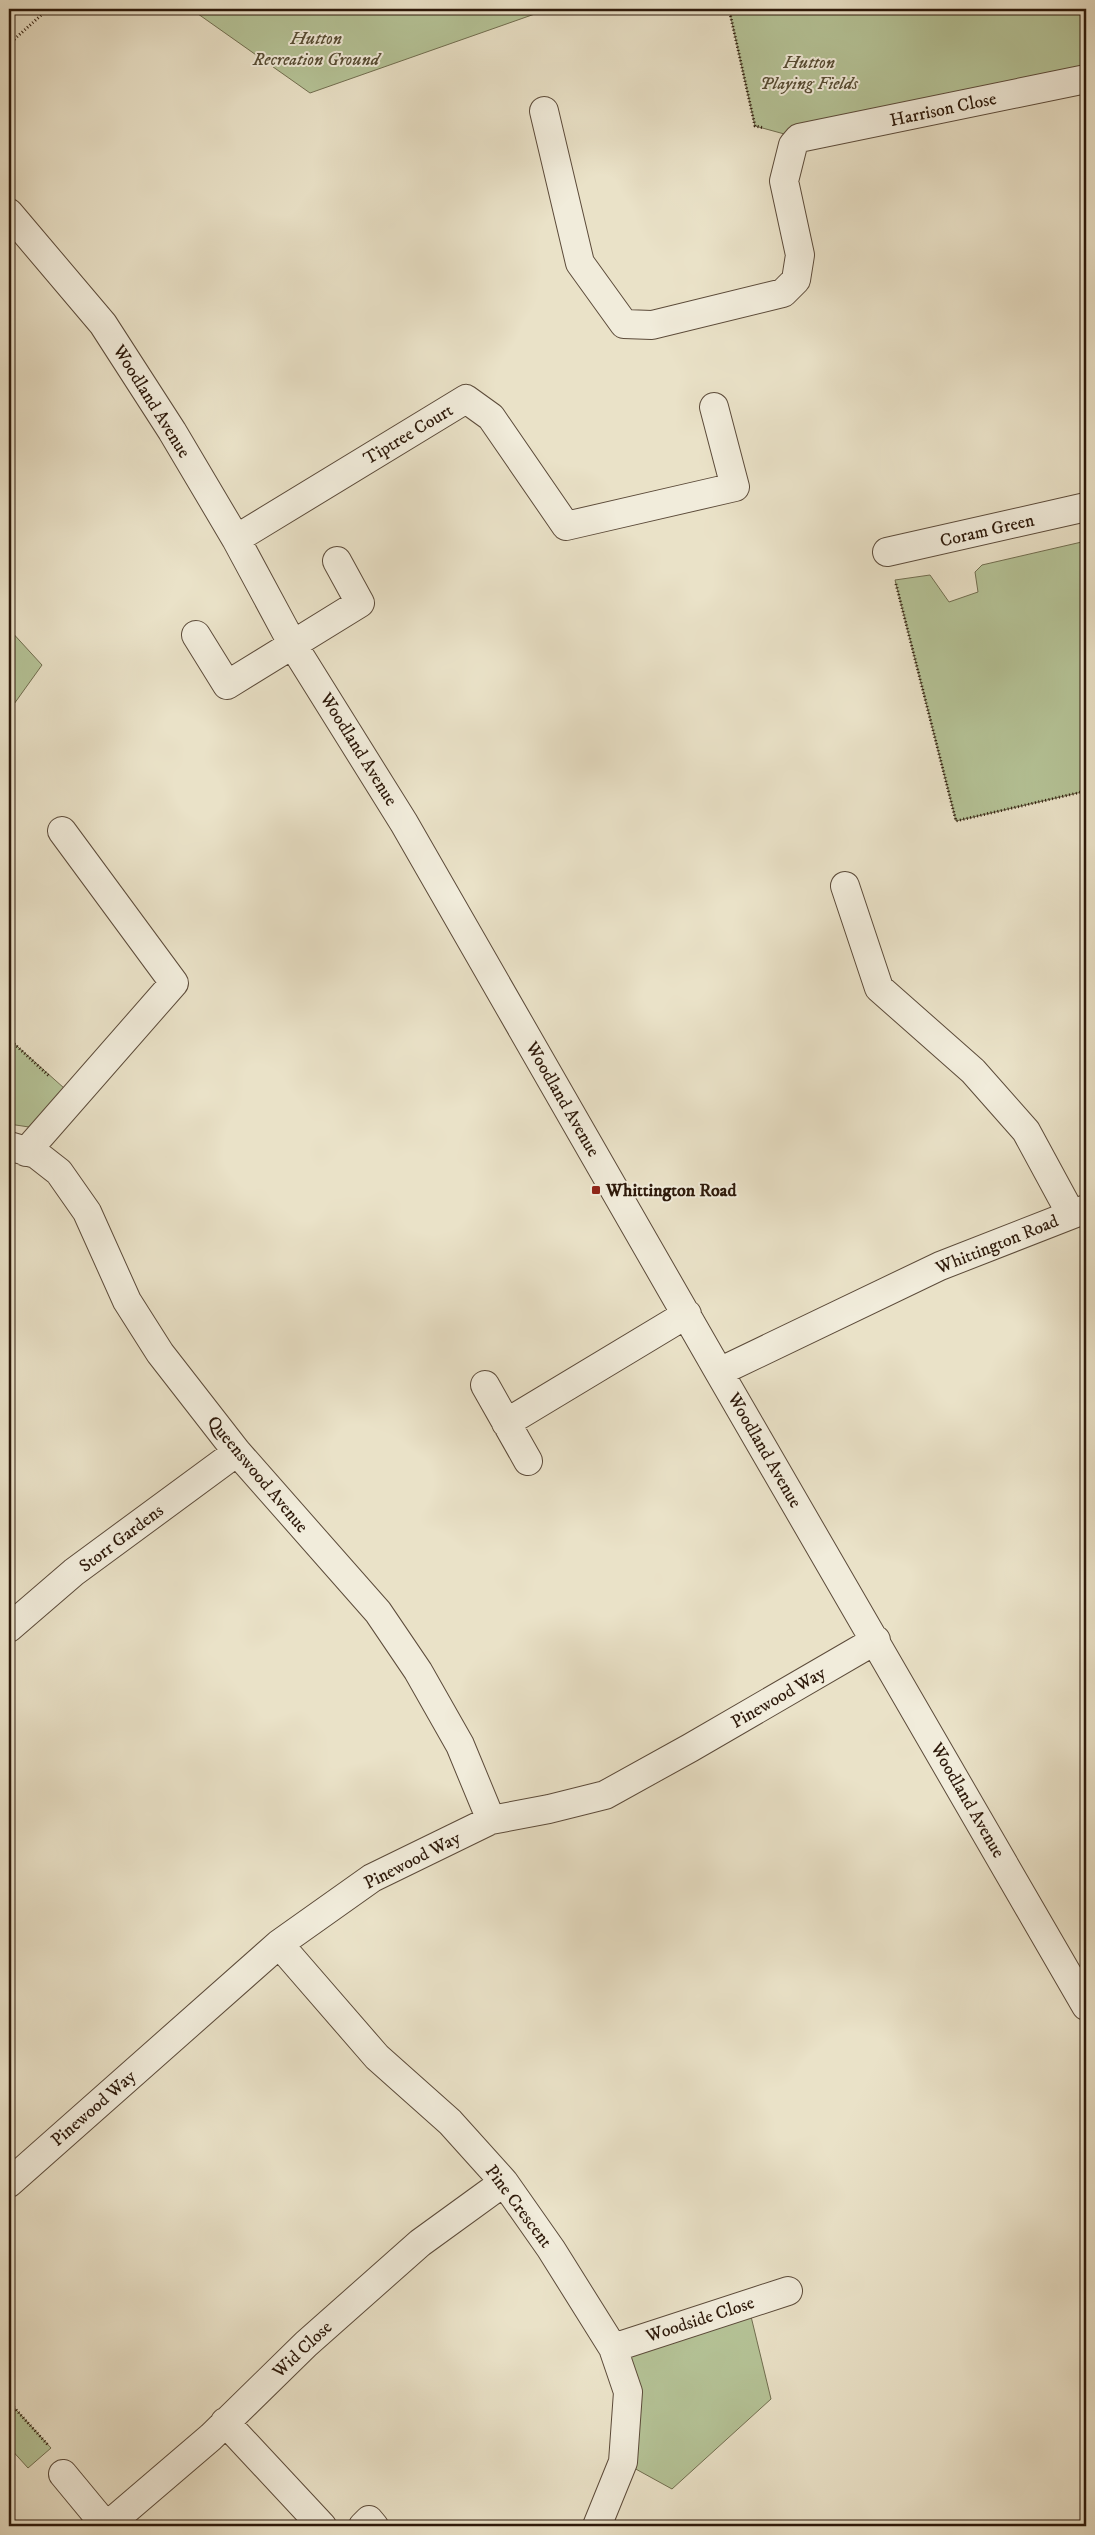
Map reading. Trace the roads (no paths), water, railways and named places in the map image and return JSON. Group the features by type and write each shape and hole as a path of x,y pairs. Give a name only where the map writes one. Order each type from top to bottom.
{"street":[{"name":"Harrison Close","path":"544,110 580,263 624,324 652,325 783,293 796,280 800,255 784,181 793,144 799,138 1086,79"},
{"name":"Woodland Avenue","path":"9,213 103,324 172,431 236,539 293,645 404,823 1086,2006"},
{"name":"Tiptree Court","path":"236,539 466,398 492,417 566,526 735,487 714,407"},
{"name":"Coram Green","path":"887,552 1086,507"},
{"path":"196,635 227,685 360,603 336,561"},
{"path":"17,1149 74,1097 174,983 62,831"},
{"path":"845,886 879,988 973,1070 1026,1131 1078,1212"},
{"name":"Queenswood Avenue","path":"17,1149 36,1154 59,1172 88,1212 127,1301 160,1354 237,1452 378,1612 413,1664 460,1745 491,1820"},
{"name":"Whittington Road","path":"719,1372 940,1266 1078,1212"},
{"path":"506,1423 687,1314"},
{"path":"484,1385 528,1461"},
{"name":"Storr Gardens","path":"9,1628 74,1572 237,1452"},
{"name":"Pinewood Way","path":"9,2183 279,1944 372,1878 491,1820 550,1809 605,1795 876,1640"},
{"name":"Pine Crescent","path":"279,1944 377,2057 450,2122 504,2182 551,2249 612,2348 628,2392 622,2462 597,2526"},
{"name":"Wid Close","path":"63,2474 107,2526 225,2422 306,2344 420,2243 504,2182"},
{"name":"Woodside Close","path":"612,2348 788,2290"},
{"path":"225,2422 322,2526"},
{"path":"363,2526 369,2520 374,2526"}],"place":[{"name":"Whittington Road","path":"596,1190"}],"park label":[{"name":"Hutton Recreation Ground","path":"316,48"},
{"name":"Hutton Playing Fields","path":"809,72"}]}
